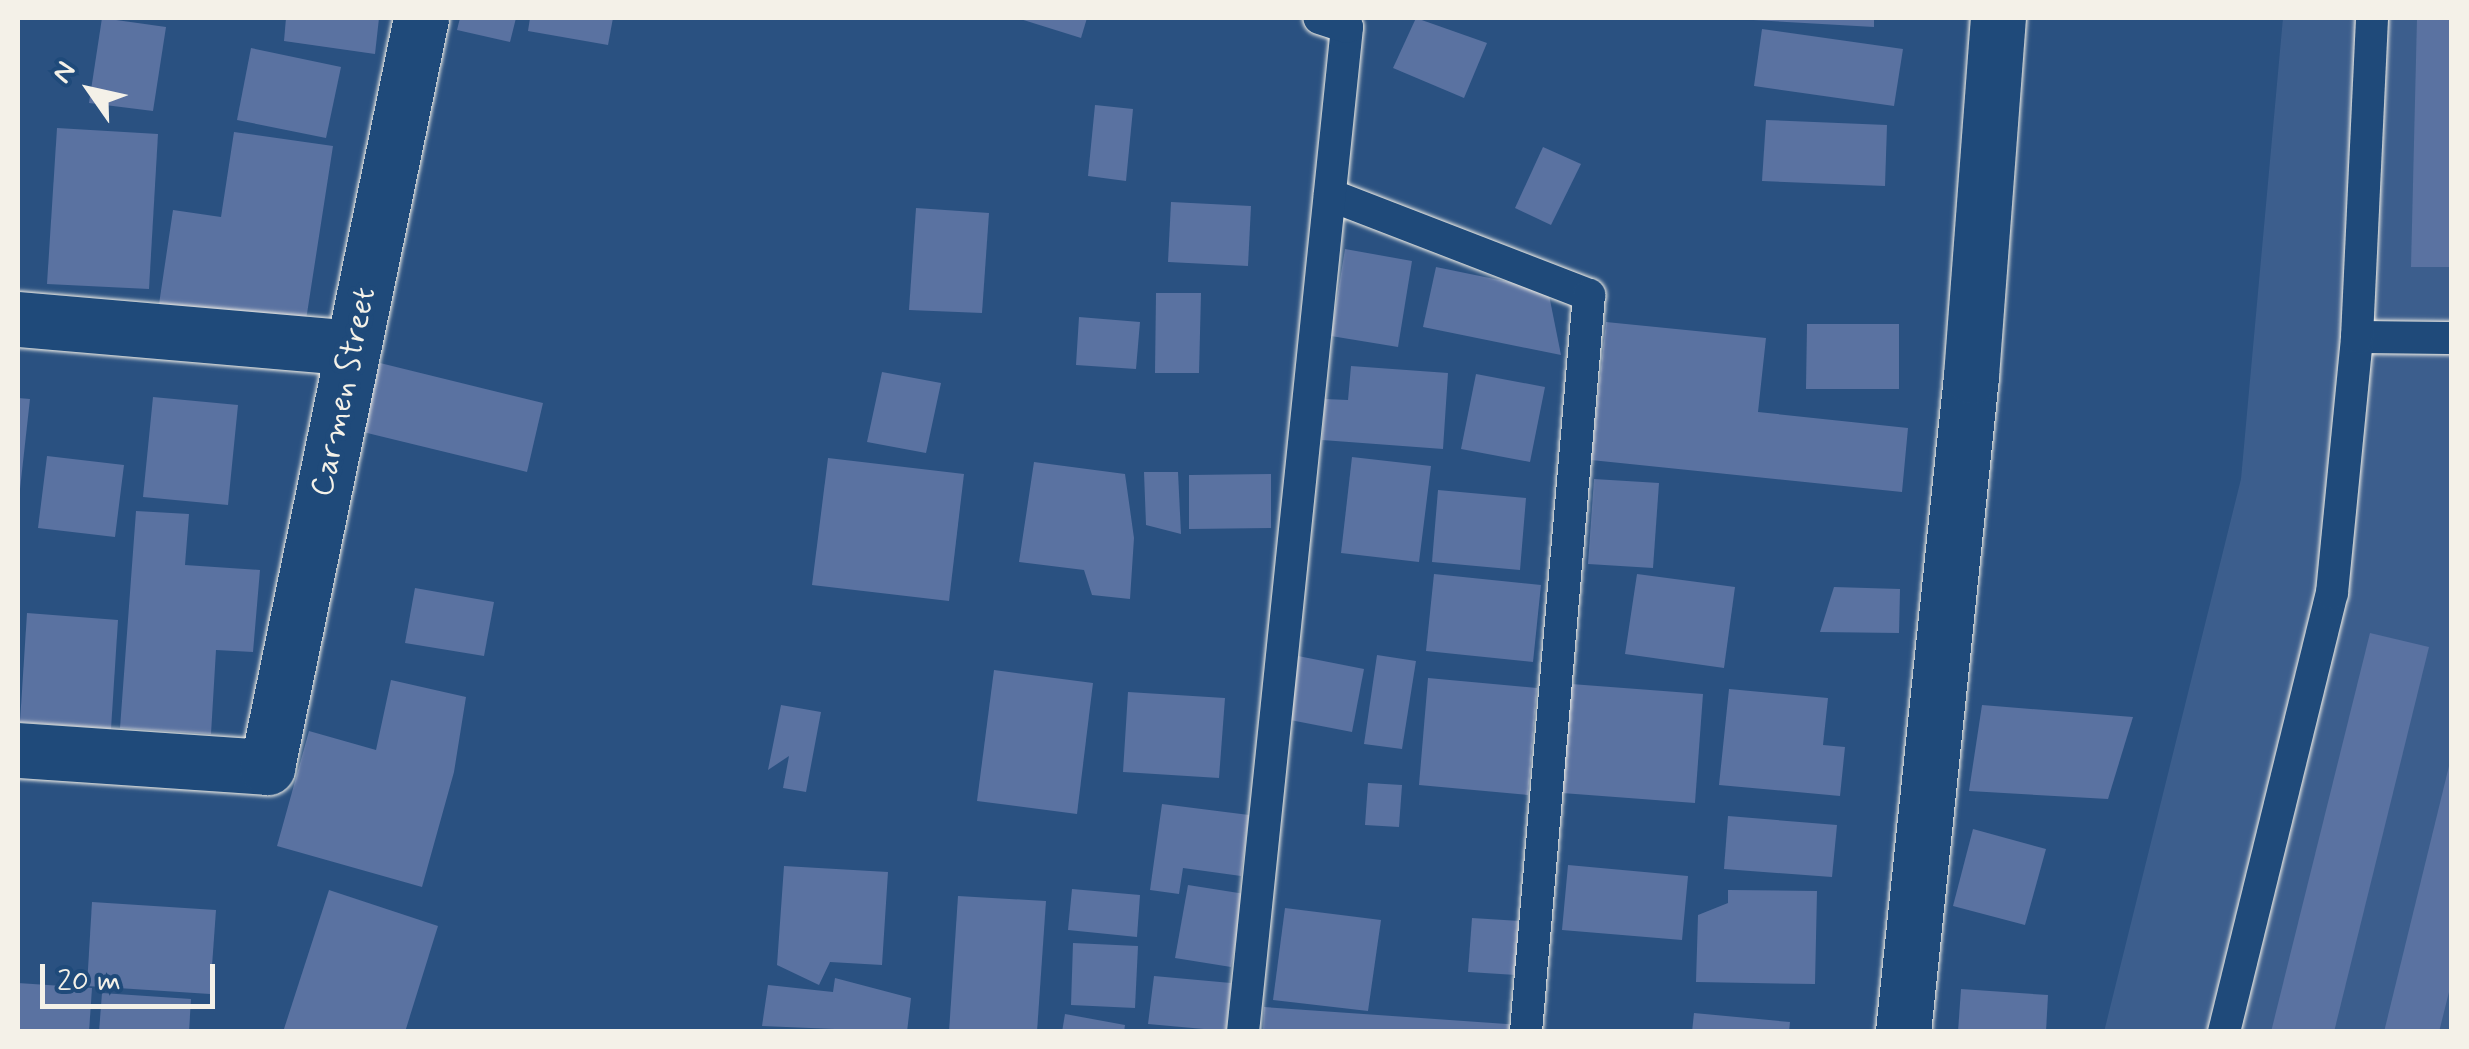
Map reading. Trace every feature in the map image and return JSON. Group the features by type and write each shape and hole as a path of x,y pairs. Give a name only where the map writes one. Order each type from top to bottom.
{"street":[{"name":"Carmen Street","path":"18,750 267,767 420,18"},
{"path":"1903,1032 1970,376 1998,18"},
{"path":"18,319 353,348"}],"lane":[{"path":"1242,1032 1348,27 1319,18"},
{"path":"2224,1032 2332,593 2357,338 2372,18"},
{"path":"1330,195 1590,295 1526,1032"},
{"path":"2357,338 2452,338"}],"shaded area":[{"path":"2283,18 2451,18 2451,1031 2104,1032 2241,479"}],"building":[{"path":"102,18 166,27 153,111 89,103"},
{"path":"286,18 379,18 375,54 284,41"},
{"path":"460,18 516,18 510,42 457,30"},
{"path":"530,18 613,18 608,45 528,31"},
{"path":"1017,18 1087,18 1081,38"},
{"path":"1416,18 1487,43 1464,98 1393,68"},
{"path":"1717,18 1874,18 1874,27"},
{"path":"2417,18 2452,18 2452,267 2411,267"},
{"path":"1762,29 1903,49 1894,106 1754,86"},
{"path":"251,48 341,67 326,138 237,120"},
{"path":"1095,105 1133,109 1126,181 1088,176"},
{"path":"1766,120 1887,125 1885,186 1762,181"},
{"path":"57,128 158,134 149,289 47,284"},
{"path":"234,132 333,146 304,333 158,311 173,210 221,217"},
{"path":"1543,147 1581,164 1551,225 1515,208"},
{"path":"1171,202 1251,206 1248,266 1168,262"},
{"path":"916,208 989,213 982,313 909,310"},
{"path":"1345,249 1412,261 1398,347 1331,336"},
{"path":"1436,267 1548,290 1561,355 1423,327"},
{"path":"1156,293 1201,293 1199,373 1155,373"},
{"path":"1079,317 1140,322 1136,369 1076,365"},
{"path":"1606,322 1766,338 1758,412 1908,428 1902,492 1591,460"},
{"path":"1807,324 1899,324 1899,389 1806,389"},
{"path":"380,363 543,403 527,472 363,432"},
{"path":"1351,366 1448,373 1443,449 1322,440 1325,399 1348,400"},
{"path":"882,372 941,383 926,453 867,442"},
{"path":"1476,374 1545,387 1530,462 1461,449"},
{"path":"153,397 238,405 228,505 143,497"},
{"path":"18,398 30,399 20,489 18,489"},
{"path":"47,456 124,465 115,537 38,528"},
{"path":"1352,457 1431,466 1419,562 1341,553"},
{"path":"828,458 964,474 949,601 812,585"},
{"path":"1034,462 1125,474 1134,538 1130,599 1092,595 1084,570 1019,562"},
{"path":"1144,472 1178,472 1181,534 1146,525"},
{"path":"1271,474 1271,528 1189,529 1189,475"},
{"path":"1594,479 1659,483 1653,568 1588,564"},
{"path":"1438,490 1526,498 1520,570 1432,562"},
{"path":"136,511 189,514 185,565 260,570 253,652 216,650 211,734 120,728"},
{"path":"1434,574 1541,585 1533,662 1426,651"},
{"path":"1637,574 1735,587 1724,668 1625,654"},
{"path":"1834,587 1900,589 1899,633 1820,632"},
{"path":"415,588 494,602 484,656 405,643"},
{"path":"27,613 118,620 111,729 20,722"},
{"path":"2370,633 2429,647 2334,1032 2271,1032"},
{"path":"1377,655 1416,661 1402,749 1364,744"},
{"path":"1298,656 1364,669 1352,732 1285,719"},
{"path":"994,670 1093,683 1077,814 977,801"},
{"path":"1428,678 1537,688 1528,795 1419,785"},
{"path":"391,680 466,697 454,772 422,887 277,846 309,731 376,750"},
{"path":"1571,684 1703,694 1695,803 1562,793"},
{"path":"1729,689 1828,698 1823,745 1845,747 1840,796 1719,785"},
{"path":"1128,692 1225,698 1219,778 1123,772"},
{"path":"781,705 821,712 806,792 783,788 789,756 768,770"},
{"path":"1982,705 2133,717 2108,799 1969,791"},
{"path":"2450,762 2452,980 2439,1032 2384,1032"},
{"path":"1368,783 1402,785 1399,827 1365,825"},
{"path":"1162,804 1249,815 1241,876 1183,868 1179,894 1150,890"},
{"path":"1728,816 1837,825 1832,877 1724,869"},
{"path":"1973,829 2046,849 2025,925 1953,906"},
{"path":"1568,865 1688,876 1682,940 1562,930"},
{"path":"784,866 888,872 882,965 830,962 819,985 777,965"},
{"path":"1188,885 1245,894 1231,967 1175,958"},
{"path":"1072,889 1140,895 1137,937 1068,930"},
{"path":"329,890 438,926 405,1032 283,1032"},
{"path":"1728,890 1817,891 1815,984 1696,982 1698,915 1728,903"},
{"path":"958,896 1046,901 1037,1032 949,1032"},
{"path":"92,902 216,910 210,994 87,986"},
{"path":"1285,908 1381,920 1368,1011 1273,1000"},
{"path":"1472,918 1520,921 1516,975 1468,972"},
{"path":"1073,943 1138,946 1135,1008 1071,1005"},
{"path":"1154,976 1231,983 1226,1031 1148,1024"},
{"path":"835,978 911,998 907,1032 762,1026 768,985 833,992"},
{"path":"18,983 92,988 89,1032 18,1032"},
{"path":"1961,989 2048,995 2046,1032 1958,1032"},
{"path":"102,993 191,999 189,1032 99,1032"},
{"path":"1264,1007 1521,1025 1520,1032 1263,1032"},
{"path":"1694,1013 1790,1022 1789,1032 1692,1032"},
{"path":"1065,1014 1125,1025 1124,1032 1062,1032"}]}
